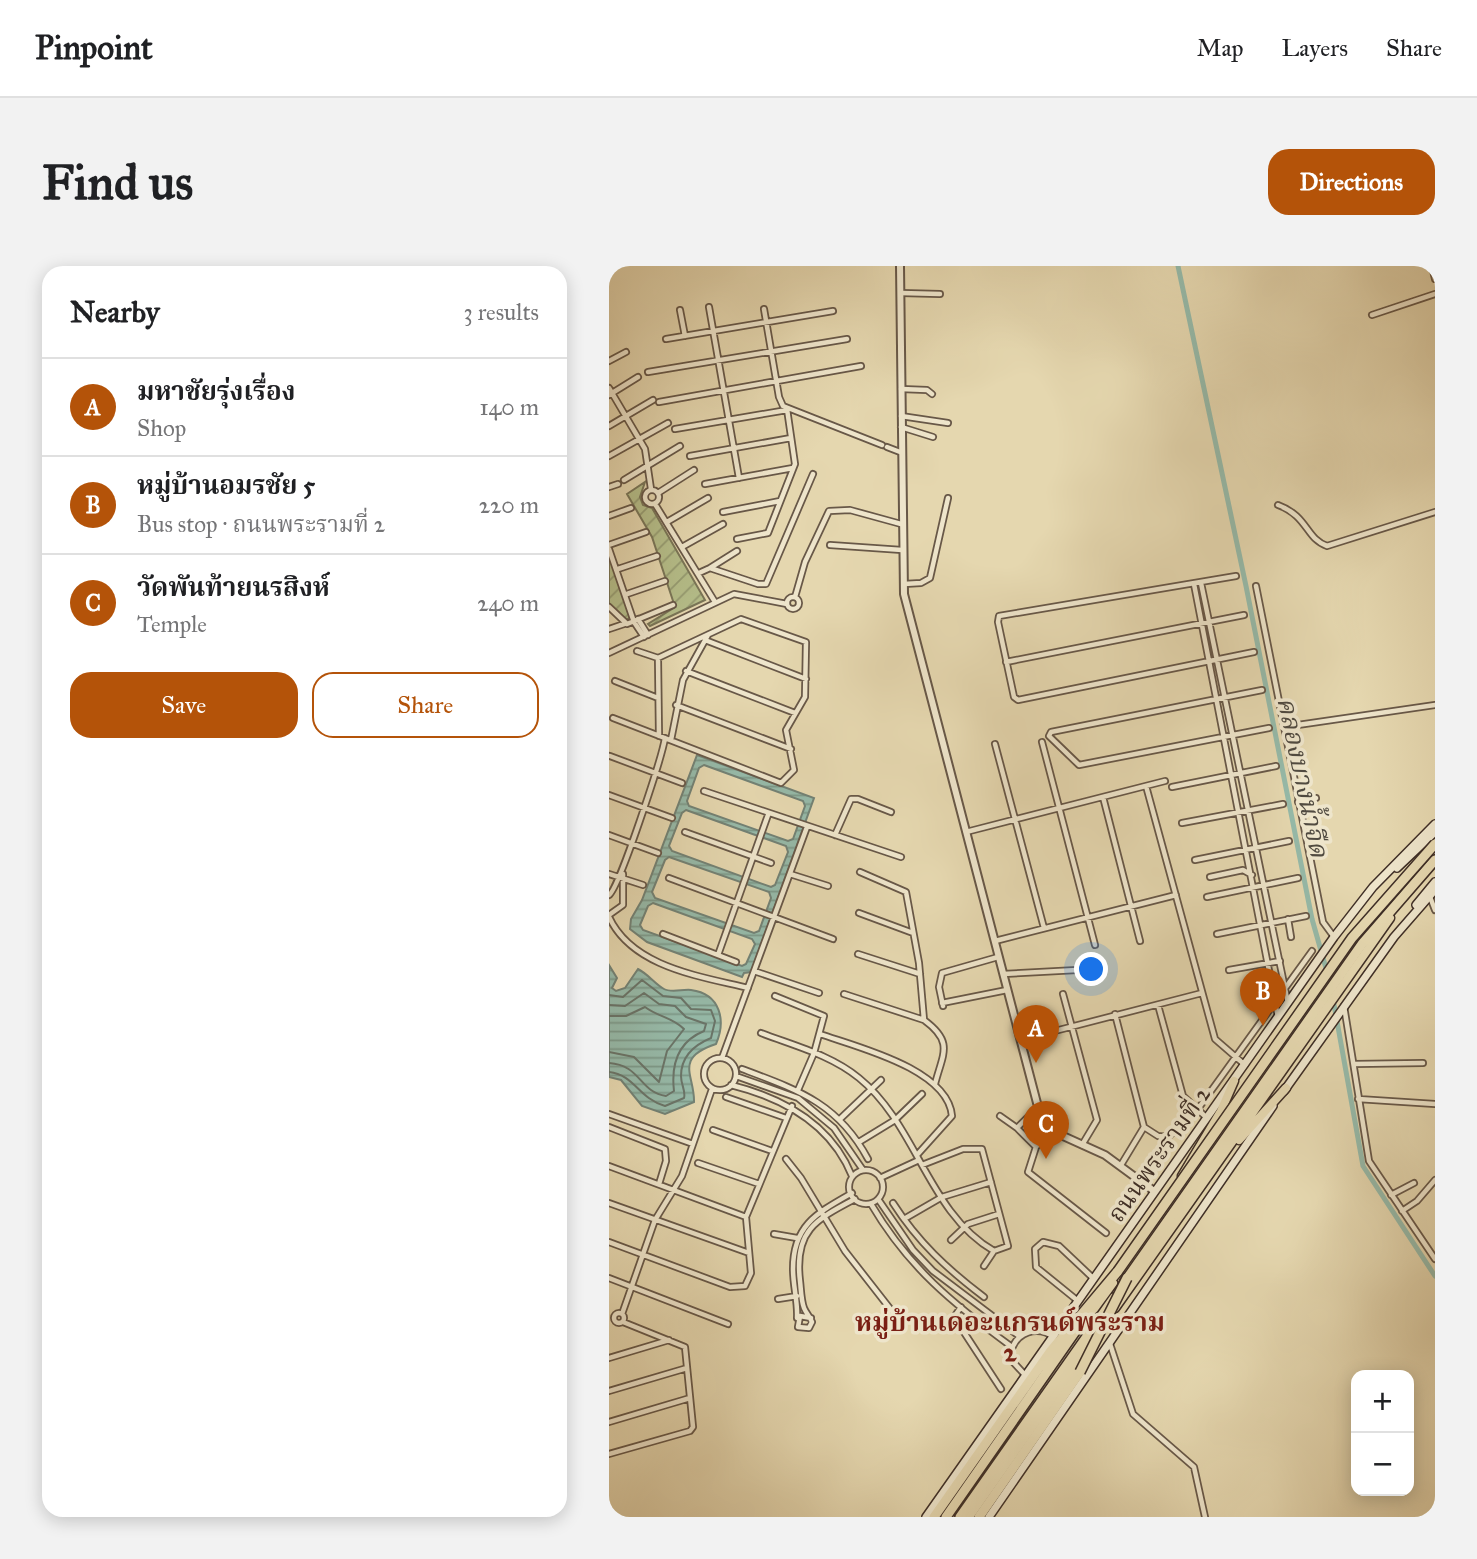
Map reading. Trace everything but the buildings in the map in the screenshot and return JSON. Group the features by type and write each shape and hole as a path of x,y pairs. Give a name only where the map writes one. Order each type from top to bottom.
{"highway":[{"name":"ถนนพระรามที่ 2","path":"947,1517 1332,967 1365,923 1435,844"},
{"path":"947,1517 1352,938 1398,882 1435,844"},
{"path":"960,1517 1362,944 1435,860"},
{"path":"969,1517 1383,927 1435,866"},
{"path":"1183,1183 1188,1162 1221,1111 1234,1081"},
{"path":"1199,1189 1286,1088"},
{"path":"934,1517 1050,1352 1118,1271"},
{"path":"979,1517 1080,1372 1128,1278"}],"main road":[{"name":"ถนนพระรามที่ 2","path":"926,1517 1095,1280 1154,1191 1331,940 1359,904 1435,824"},
{"path":"1359,904 1435,832"},
{"path":"989,1517 1342,1008 1435,882"},
{"path":"1394,937 1432,893"}],"street":[{"path":"900,266 901,524 908,614 1038,1107 1052,1131 1121,1165 1154,1191"},
{"path":"1432,266 1435,279"},
{"path":"900,293 940,294"},
{"path":"1372,315 1435,295"},
{"path":"709,307 739,478"},
{"path":"764,309 779,400 789,410 900,452"},
{"path":"680,310 685,336"},
{"path":"666,340 833,311"},
{"path":"648,372 847,339"},
{"path":"609,361 626,352"},
{"path":"609,426 656,401 861,366"},
{"path":"638,377 610,392 639,438 649,465 651,489"},
{"path":"900,389 927,390 932,394"},
{"path":"675,429 789,410"},
{"path":"737,539 768,533 781,501 794,467 789,410"},
{"path":"900,416 948,423"},
{"path":"609,456 668,423"},
{"path":"900,427 933,437"},
{"path":"690,456 791,438"},
{"path":"624,480 680,446"},
{"path":"705,484 794,467"},
{"path":"655,504 659,493 694,471"},
{"path":"710,568 758,584 766,584 813,474"},
{"path":"609,487 618,484"},
{"path":"651,489 659,493"},
{"path":"651,489 646,492 645,500 655,504 715,602"},
{"path":"667,522 708,498"},
{"path":"904,584 924,582 932,574 949,498"},
{"path":"723,512 781,501"},
{"path":"1278,505 1293,511 1304,521 1314,538 1327,546 1435,512"},
{"path":"609,516 631,508"},
{"path":"609,653 715,602 744,594 796,608 799,603 795,597 805,562 829,511 850,510 901,524"},
{"path":"683,547 723,524"},
{"path":"646,531 609,547 635,619 646,636"},
{"path":"830,545 902,551"},
{"path":"699,573 737,551"},
{"path":"617,569 657,556"},
{"path":"1236,576 1002,615 998,622 1006,662 1017,700 1254,652"},
{"path":"627,594 665,581"},
{"path":"1198,584 1209,622 1288,1003"},
{"path":"1198,584 1202,624 1270,964 1278,1018"},
{"path":"1256,586 1323,922 1331,940"},
{"path":"787,604 789,598 795,597"},
{"path":"609,628 673,606"},
{"path":"609,607 624,624"},
{"path":"1006,662 1244,615"},
{"path":"613,718 781,783 793,770 786,730 804,700 808,647 804,641 743,618 658,658 637,652"},
{"path":"707,637 687,671 657,774 630,843 622,877 622,905 609,918 623,942 641,954 703,977 748,988"},
{"path":"707,637 806,679"},
{"path":"658,658 659,736"},
{"path":"687,671 795,713"},
{"path":"615,681 658,698"},
{"path":"1262,690 1051,732 1049,736 1079,765 1269,728"},
{"path":"676,705 791,750"},
{"path":"1283,727 1435,705"},
{"path":"1042,742 1095,945"},
{"path":"995,744 1044,928"},
{"path":"610,756 683,783"},
{"path":"1172,787 1276,765"},
{"path":"965,833 1165,781"},
{"path":"1146,786 1215,1040 1245,1065"},
{"path":"704,791 768,815 901,857"},
{"path":"609,794 671,818"},
{"path":"1103,797 1140,940"},
{"path":"1298,802 1316,798"},
{"path":"835,835 851,799 858,799 891,812"},
{"path":"1182,823 1283,804"},
{"path":"717,955 768,815"},
{"path":"722,1058 806,826"},
{"path":"685,832 771,863"},
{"path":"609,835 658,853"},
{"path":"1195,860 1289,841"},
{"path":"1210,877 1243,870 1252,875"},
{"path":"860,872 904,889 914,933 924,1020"},
{"path":"609,874 643,885"},
{"path":"790,874 828,886"},
{"path":"609,895 614,892 622,877"},
{"path":"669,877 763,915 833,939"},
{"path":"1207,897 1298,878"},
{"path":"1432,893 1435,910"},
{"path":"994,941 1176,895"},
{"path":"859,913 914,933"},
{"path":"1217,934 1306,916"},
{"path":"1288,919 1291,937"},
{"path":"663,934 736,962"},
{"path":"1115,1014 1144,1127 1158,1136 1168,1137 1198,1109 1312,951"},
{"path":"858,954 920,974"},
{"path":"998,957 942,972 939,987 942,1005 1007,990"},
{"path":"1229,970 1280,961"},
{"path":"1003,974 1096,969"},
{"path":"754,971 819,993"},
{"path":"1272,978 1283,975"},
{"path":"1020,1040 1202,993"},
{"path":"843,994 924,1020 945,1041 935,1084"},
{"path":"1063,994 1097,1120 1082,1145"},
{"path":"775,996 822,1012 820,1034 798,1090"},
{"path":"1158,1004 1183,1096 1207,1118"},
{"path":"1342,1008 1369,1161 1435,1259"},
{"path":"761,1033 837,1062 870,1088 895,1120 941,1197 965,1229 994,1251"},
{"path":"820,1034 878,1054 935,1084 950,1104 952,1116 919,1160"},
{"path":"722,1058 733,1065 736,1076 731,1085 722,1090 712,1088 705,1080 704,1070 710,1061 722,1058"},
{"path":"1354,1064 1423,1063"},
{"path":"742,1069 798,1090 840,1119 867,1159"},
{"path":"731,1085 792,1106 835,1144 852,1176 852,1193 855,1199 871,1204 878,1199 882,1188 880,1178 875,1173 863,1170 834,1128 798,1098 736,1076"},
{"path":"840,1119 880,1080"},
{"path":"623,1322 622,1314 655,1220 671,1189 682,1176 712,1088"},
{"path":"858,1142 895,1120 922,1094"},
{"path":"726,1097 786,1118"},
{"path":"1358,1099 1435,1104"},
{"path":"609,1242 738,1288 749,1281 746,1217 792,1106"},
{"path":"1017,1128 1038,1107"},
{"path":"609,1114 693,1144"},
{"path":"1000,1116 1017,1128 1035,1147"},
{"path":"609,1127 665,1149 666,1161 659,1184"},
{"path":"1121,1165 1144,1127"},
{"path":"713,1130 772,1151"},
{"path":"1052,1131 1035,1147 1029,1160 1029,1174 1106,1233"},
{"path":"880,1178 919,1160 963,1149 982,1149 1008,1246 994,1251 983,1266"},
{"path":"786,1159 845,1251 895,1315"},
{"path":"698,1163 759,1184"},
{"path":"609,1166 746,1217"},
{"path":"852,1176 863,1170"},
{"path":"1402,1211 1417,1201 1435,1180"},
{"path":"904,1219 941,1197 992,1182"},
{"path":"1391,1195 1414,1183"},
{"path":"799,1296 811,1318 811,1326 805,1329 798,1326 797,1319 799,1239 822,1213 852,1193"},
{"path":"822,1213 855,1199"},
{"path":"878,1199 913,1250 933,1271 1020,1336"},
{"path":"609,1203 749,1253"},
{"path":"893,1203 941,1264 984,1297"},
{"path":"871,1204 901,1252 919,1271 1012,1347"},
{"path":"951,1240 968,1224 999,1214"},
{"path":"774,1234 799,1239"},
{"path":"1079,1302 1037,1267 1033,1258 1035,1248 1043,1242 1059,1246 1095,1280"},
{"path":"609,1278 728,1324"},
{"path":"778,1299 799,1296"},
{"path":"961,1307 954,1317 1000,1388"},
{"path":"609,1454 692,1430 684,1346 612,1319 615,1315 622,1314"},
{"path":"797,1319 804,1315 811,1318"},
{"path":"1026,1376 1014,1363 1012,1347 1020,1336 1032,1331 1043,1331 1054,1337"},
{"path":"609,1358 670,1340"},
{"path":"1110,1344 1133,1414 1194,1467 1205,1517"},
{"path":"609,1391 687,1368"},
{"path":"609,1422 690,1398"}],"green space":[{"path":"645,482 640,497 643,505 652,508 705,600 650,626 648,624 675,607 652,537 627,494"},
{"path":"609,554 629,614 630,618 626,620 609,603"}],"water":[{"path":"697,755 814,798 751,972 744,973 742,977 647,942 630,929 631,919 642,900","holes":["704,765 803,801 805,806 793,839 788,841 689,806 687,801 699,768","686,810 786,846 788,852 775,885 771,887 672,851 669,846 682,813","669,857 769,892 771,898 759,931 754,933 655,898 652,892 665,860","653,903 752,939 755,944 746,964 742,966 643,930 640,925 648,906"]},
{"path":"609,965 617,978 612,988 616,991 625,988 638,969 664,989 691,990 709,997 715,1003 719,1010 721,1026 716,1044 703,1049 690,1062 694,1102 665,1114 642,1106 621,1080 609,1077"}],"waterway":[{"name":"คลองบางน้ำจืด","path":"1178,266 1246,586 1312,919 1331,986"},
{"name":"คลองบางน้ำจืด","path":"1333,999 1363,1166 1435,1276"}],"place":[{"name":"หมู่บ้านอมรชัย 5","path":"1263,1026"},
{"name":"มหาชัยรุ่งเรื่อง","path":"1036,1063"},
{"name":"วัดพันท้ายนรสิงห์","path":"1046,1159"}],"district":[{"name":"หมู่บ้านเดอะแกรนด์พระราม 2","path":"1010,1337"}]}
